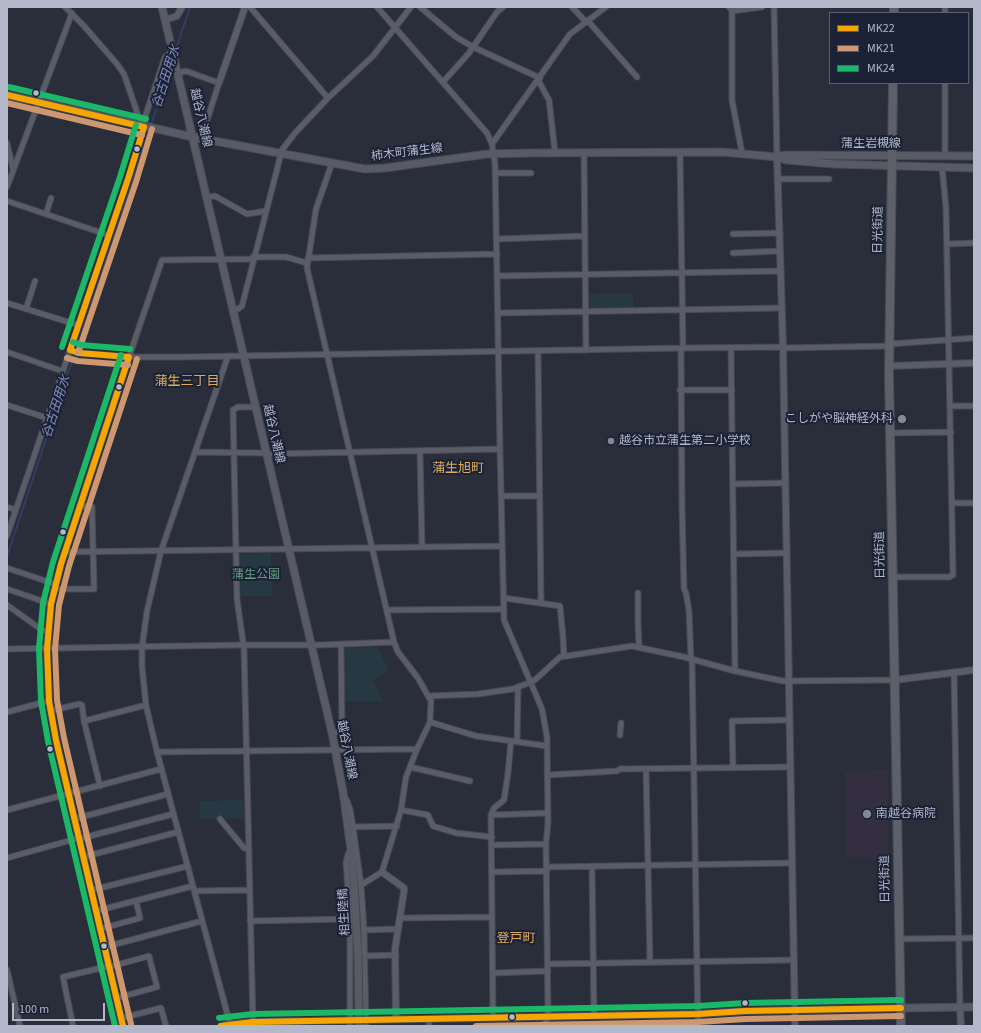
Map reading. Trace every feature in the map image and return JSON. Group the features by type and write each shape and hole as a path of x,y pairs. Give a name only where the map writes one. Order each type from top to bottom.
{"main road":[{"name":"越谷八潮線","path":"162,7 178,73 197,138 206,197 332,733 351,827 353,868"},
{"name":"日光街道","path":"893,84 889,366 901,1026"},
{"name":"柿木町蒲生線","path":"7,94 197,138 280,154 374,169 494,154 555,152 742,154 769,157"},
{"name":"蒲生岩槻線","path":"769,157 785,155 974,156"},
{"path":"777,157 786,160 834,164 892,166"},
{"name":"蒲生岩槻線","path":"892,166 974,168"},
{"name":"相生陸橋","path":"353,868 361,955"},
{"path":"359,1026 361,955"},
{"path":"901,1008 974,1007"}],"street":[{"path":"65,7 99,42 121,69 138,115 144,125"},
{"path":"165,20 177,16 182,7"},
{"path":"197,138 219,83 245,7"},
{"path":"250,7 328,98"},
{"path":"377,7 487,133 492,144 494,154 504,620 542,708 546,733 548,823 546,844 548,964 546,1026"},
{"path":"233,310 242,306 280,154 287,143 328,98 373,56 411,7"},
{"path":"420,7 456,37 473,47 539,79 549,100 555,152"},
{"path":"443,82 473,47 497,12 503,7"},
{"path":"572,7 587,21 637,77"},
{"path":"492,144 570,34 606,7"},
{"path":"742,154 732,100 730,9 762,7"},
{"path":"774,7 783,347 795,1026"},
{"path":"7,187 72,13"},
{"path":"7,536 108,234 128,179 165,57 173,51"},
{"path":"178,73 186,71 219,83"},
{"path":"945,84 945,155"},
{"path":"7,143 14,170"},
{"path":"584,152 586,350"},
{"path":"680,153 683,309 680,390 684,589 689,611 691,659 698,1026"},
{"path":"332,163 316,209 307,271 373,547 394,642 398,652 418,678 431,701 430,722 417,749 406,779 402,810 382,872 361,885"},
{"path":"893,577 949,577 952,575 947,244 946,208 942,167"},
{"path":"495,173 531,173"},
{"path":"778,179 828,179"},
{"path":"206,197 215,196 248,214 266,211"},
{"path":"46,214 52,198"},
{"path":"7,201 108,234"},
{"path":"733,234 780,233"},
{"path":"496,239 584,236"},
{"path":"947,244 974,243"},
{"path":"733,253 780,251"},
{"path":"123,1026 50,711 47,649 54,587 162,260 222,260 286,257 308,261 497,254"},
{"path":"497,276 781,271"},
{"path":"26,309 35,281"},
{"path":"7,303 78,325"},
{"path":"498,313 782,308"},
{"path":"70,350 79,353 129,357 327,355 889,345 974,338"},
{"path":"732,348 735,671"},
{"path":"538,351 541,603"},
{"path":"7,352 62,371"},
{"path":"228,356 161,551 147,611 142,647 142,667 146,705 161,769 230,1024"},
{"path":"889,366 974,363"},
{"path":"680,390 732,390"},
{"path":"7,405 47,418"},
{"path":"950,406 974,406"},
{"path":"250,1023 250,890 244,645 237,599 233,410 238,407 256,407"},
{"path":"891,433 951,432"},
{"path":"196,452 266,453 500,449"},
{"path":"420,451 422,548"},
{"path":"733,484 785,483"},
{"path":"501,496 540,496"},
{"path":"952,503 974,503"},
{"path":"7,568 54,587 94,589 92,507 80,506"},
{"path":"7,507 16,510"},
{"path":"65,552 502,546"},
{"path":"734,554 786,553"},
{"path":"7,589 51,604"},
{"path":"638,593 639,647"},
{"path":"504,598 560,606 564,656"},
{"path":"7,605 42,630 48,631"},
{"path":"387,610 504,609"},
{"path":"7,649 394,642"},
{"path":"332,733 339,732 342,729 341,644"},
{"path":"429,696 478,694 518,688 531,682 560,657 632,646 691,659 735,671 788,681 895,680 974,670"},
{"path":"954,672 961,1026"},
{"path":"493,1018 491,815 494,808 504,800 514,741 518,688"},
{"path":"7,712 49,701"},
{"path":"50,711 79,704 82,705 84,721 100,786"},
{"path":"84,721 146,705"},
{"path":"733,768 732,721 789,720"},
{"path":"430,722 476,736 547,746"},
{"path":"620,735 621,723"},
{"path":"157,752 417,749"},
{"path":"410,767 470,781"},
{"path":"547,775 617,771 620,769 790,767"},
{"path":"7,810 161,769"},
{"path":"646,769 650,962"},
{"path":"74,819 168,794"},
{"path":"402,810 428,815 433,826 456,833 492,837"},
{"path":"491,815 547,813"},
{"path":"7,858 173,814"},
{"path":"220,819 244,848 249,848"},
{"path":"366,1023 361,955 364,930 361,885 351,827 397,826"},
{"path":"84,857 178,832"},
{"path":"492,845 546,844"},
{"path":"350,1023 350,919 346,862 348,854 351,850"},
{"path":"492,872 592,866 792,863"},
{"path":"92,890 188,866"},
{"path":"592,866 594,1016"},
{"path":"382,872 404,888 396,955 396,1019"},
{"path":"96,911 194,888 250,890"},
{"path":"100,929 140,918 136,901"},
{"path":"400,918 492,917"},
{"path":"250,921 350,919"},
{"path":"104,947 202,921"},
{"path":"364,930 398,929"},
{"path":"899,939 974,938"},
{"path":"361,955 396,955"},
{"path":"73,1026 63,977 149,956 157,987 117,998"},
{"path":"548,964 793,960"},
{"path":"7,970 20,1026"},
{"path":"493,973 548,971"},
{"path":"122,1018 161,1008 166,1026"},
{"path":"221,1026 250,1023 366,1023 396,1019 406,1023 429,1019 698,1014 901,1008"},
{"path":"429,1019 429,1026"}],"shaded area":[{"name":"南越谷病院","path":"888,770 888,858 847,857 845,771"}],"green space":[{"path":"633,293 634,309 590,310 589,308 588,294"},
{"name":"蒲生公園","path":"271,553 272,596 241,596 240,554"},
{"path":"378,647 388,670 373,680 384,701 344,701 345,648"},
{"path":"243,800 244,818 200,819 200,801"}],"waterway":[{"name":"谷古田用水","path":"175,52 190,7"},
{"name":"谷古田用水","path":"7,556 172,62"}],"transit line":[{"name":"MK24","path":"9,87 146,119"},
{"name":"MK22","path":"7,95 144,127"},
{"name":"MK21","path":"7,103 142,135"},
{"name":"MK24","path":"62,347 120,177 136,125"},
{"name":"MK22","path":"70,350 144,127"},
{"name":"MK21","path":"78,353 136,182 152,129"},
{"name":"MK24","path":"73,342 81,345 130,349"},
{"name":"MK22","path":"70,350 79,353 129,357"},
{"name":"MK24","path":"115,1026 48,741 41,701 39,649 43,603 53,562 121,355"},
{"name":"MK22","path":"123,1026 56,740 49,701 47,649 51,604 61,564 129,357"},
{"name":"MK21","path":"67,358 78,361 128,365"},
{"name":"MK21","path":"131,1024 64,738 57,700 55,649 59,605 69,566 137,359"},
{"name":"MK24","path":"219,1018 253,1014 698,1006 745,1003 901,1000"},
{"name":"MK22","path":"221,1026 253,1022 698,1014 745,1011 901,1008"},
{"name":"MK21","path":"476,1026 698,1022 745,1019 901,1016"}],"place":[{"name":"こしがや脳神経外科","path":"902,419"},
{"name":"越谷市立蒲生第二小学校","path":"611,441"},
{"name":"南越谷病院","path":"867,814"}],"district":[{"name":"蒲生三丁目","path":"187,382"},
{"name":"蒲生旭町","path":"458,469"},
{"name":"登戸町","path":"516,939"}]}
